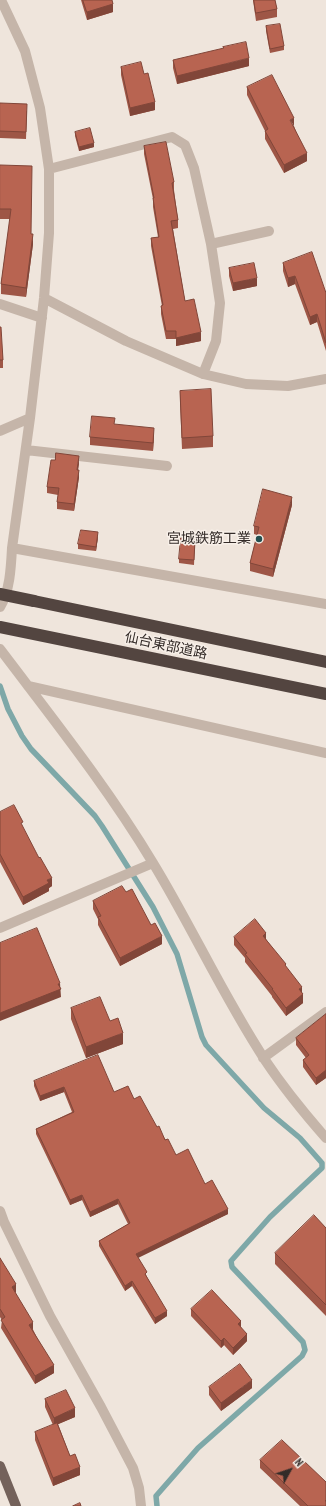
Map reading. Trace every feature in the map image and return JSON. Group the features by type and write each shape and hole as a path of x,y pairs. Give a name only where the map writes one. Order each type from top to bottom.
{"highway":[{"name":"仙台東部道路","path":"0,594 326,662"},
{"name":"仙台東部道路","path":"0,627 326,694"}],"main road":[{"path":"0,1466 16,1506"}],"street":[{"path":"0,608 4,601 10,568 26,450 42,318 49,232 49,169 40,108 25,51 1,0"},
{"path":"49,169 172,137 185,145 194,168 211,244 220,303 216,341 203,374"},
{"path":"211,244 269,231"},
{"path":"44,298 126,341 203,374 246,384 288,386 326,380"},
{"path":"0,304 42,318"},
{"path":"0,431 30,418"},
{"path":"26,450 167,466"},
{"path":"12,548 326,604"},
{"path":"0,566 10,568"},
{"path":"0,650 89,768 153,863 263,1058 295,1102 326,1138"},
{"path":"28,686 326,753"},
{"path":"0,928 153,863"},
{"path":"263,1058 326,1012"},
{"path":"0,1211 50,1316 133,1468 140,1488 141,1506"}],"building":[{"path":"83,0 112,0 113,4 87,12"},
{"path":"254,0 275,0 277,9 256,13"},
{"path":"280,24 284,46 270,49 266,26"},
{"path":"246,42 249,58 177,76 173,60"},
{"path":"141,62 144,74 148,73 155,102 130,108 121,67"},
{"path":"272,75 294,118 290,120 307,153 284,165 265,131 268,129 247,87"},
{"path":"0,103 27,104 26,132 0,131"},
{"path":"90,128 94,143 79,147 75,132"},
{"path":"166,142 174,182 172,183 178,220 171,221 185,301 194,299 201,332 176,338 176,331 166,331 161,306 163,305 151,238 159,237 154,198 144,146"},
{"path":"0,165 32,166 31,234 33,234 26,288 1,284 11,209 0,209"},
{"path":"312,252 326,293 326,343 317,314 310,317 295,276 288,278 283,263"},
{"path":"254,263 257,278 233,283 229,268"},
{"path":"1,327 3,360 0,360"},
{"path":"211,389 213,436 182,438 180,391"},
{"path":"92,416 115,418 114,424 154,428 153,443 90,437"},
{"path":"56,453 79,456 77,470 79,470 74,504 57,502 59,488 47,487 51,460 55,460"},
{"path":"263,489 292,497 273,569 250,563 259,527 254,526"},
{"path":"81,530 98,532 96,547 78,544"},
{"path":"181,538 195,540 194,560 179,559"},
{"path":"14,805 23,822 21,823 39,858 40,857 52,878 47,880 49,883 23,897 0,854 0,812"},
{"path":"122,886 126,892 132,889 151,925 155,923 162,936 120,958 98,917 101,916 93,901"},
{"path":"255,919 266,933 263,936 286,964 285,965 302,987 299,989 303,994 286,1008 234,937"},
{"path":"37,928 60,983 58,984 61,989 0,1013 0,943"},
{"path":"100,997 110,1021 118,1018 123,1033 86,1047 71,1008"},
{"path":"326,1014 326,1070 316,1078 303,1060 309,1055 296,1038"},
{"path":"98,1055 114,1092 128,1086 134,1099 140,1096 157,1127 159,1126 165,1140 168,1139 176,1155 188,1149 205,1184 212,1180 228,1209 136,1254 147,1272 145,1274 167,1311 155,1318 132,1281 125,1286 99,1241 130,1223 118,1199 90,1212 82,1195 70,1200 36,1129 74,1112 64,1087 40,1096 34,1081"},
{"path":"314,1215 326,1228 326,1305 275,1253"},
{"path":"0,1258 16,1284 12,1287 33,1322 29,1325 54,1365 35,1376 1,1320 5,1317 0,1309"},
{"path":"212,1290 241,1321 238,1324 247,1334 233,1348 224,1338 221,1341 191,1309"},
{"path":"240,1364 252,1380 221,1403 209,1387"},
{"path":"66,1390 75,1408 54,1418 45,1399"},
{"path":"57,1423 70,1456 75,1454 80,1467 53,1478 35,1432"},
{"path":"282,1440 326,1482 326,1506 308,1506 260,1460"},
{"path":"80,1503 81,1506 73,1506"}],"waterway":[{"path":"0,686 8,709 22,736 31,749 95,816 153,907 177,954 202,1037 206,1045 264,1108 300,1138 322,1163 322,1168 270,1217 231,1261 232,1267 303,1342 305,1350 302,1356 198,1448 156,1496 157,1506"}],"place":[{"name":"宮城鉄筋工業","path":"259,539"}]}
